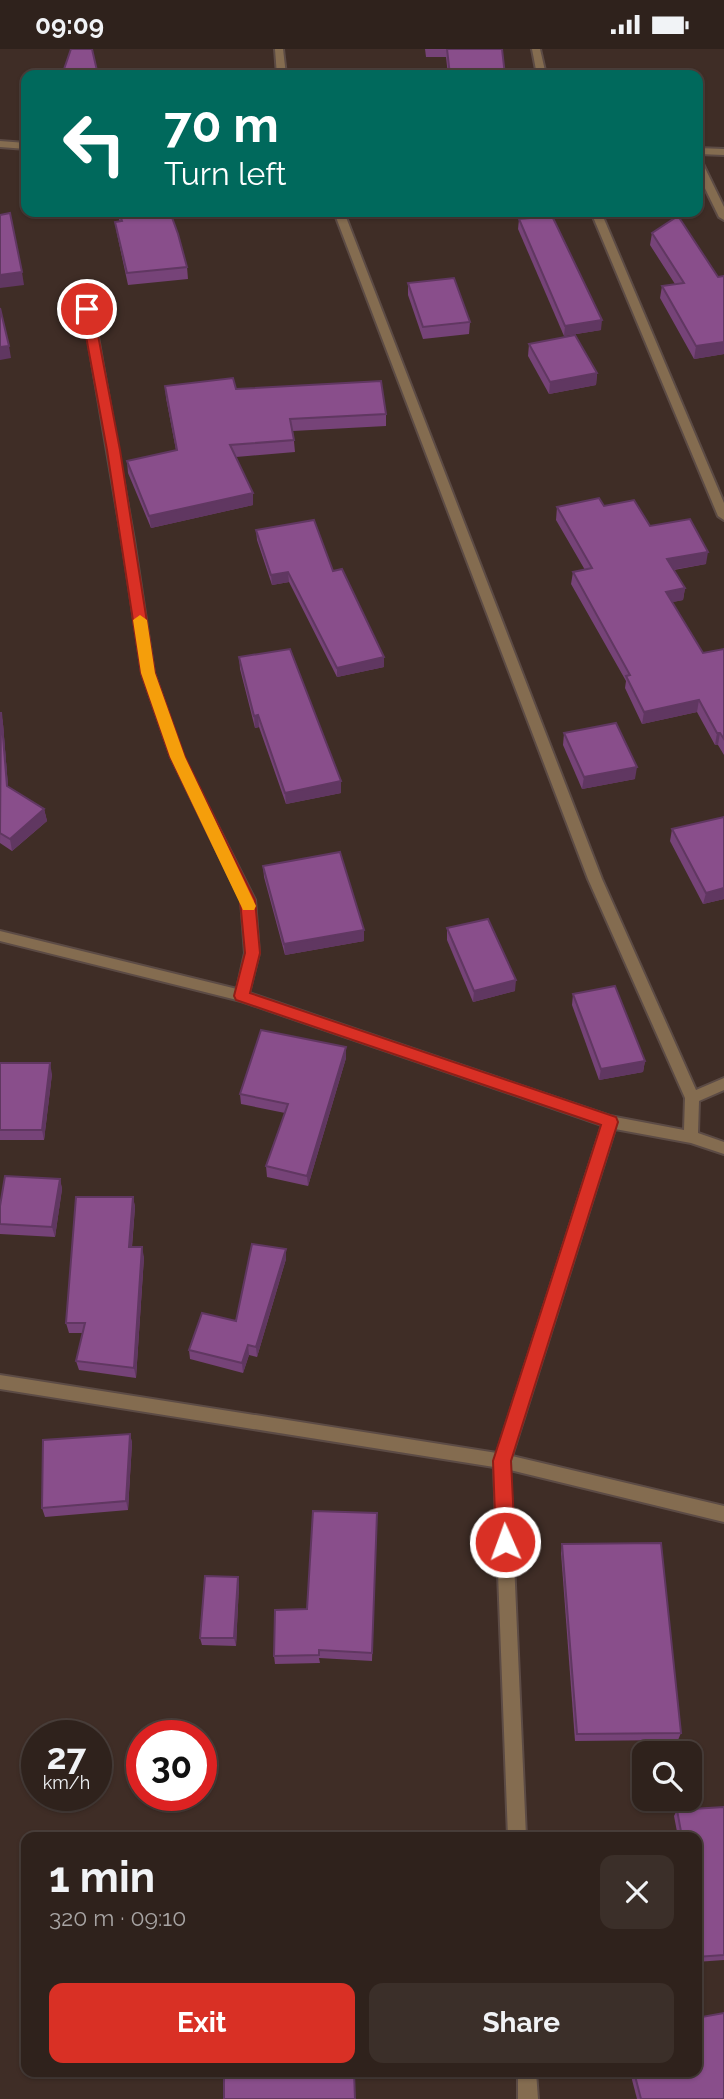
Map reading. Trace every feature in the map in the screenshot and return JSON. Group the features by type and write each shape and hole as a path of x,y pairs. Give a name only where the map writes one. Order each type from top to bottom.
{"street":[{"path":"279,49 281,70"},
{"path":"536,49 541,70"},
{"path":"0,144 21,146"},
{"path":"703,151 724,152"},
{"path":"703,174 724,217"},
{"path":"341,217 595,879 692,1098 691,1137"},
{"path":"598,217 724,516"},
{"path":"85,292 148,673 177,757 248,900 252,953 242,996"},
{"path":"0,936 242,996 610,1122 691,1137 724,1148"},
{"path":"692,1098 724,1084"},
{"path":"517,1832 502,1461 610,1122"},
{"path":"0,1382 502,1461 724,1514"},
{"path":"527,2077 528,2099"}],"building":[{"path":"71,49 92,49 97,70 64,70"},
{"path":"447,49 502,49 504,70 449,70"},
{"path":"10,213 22,272 0,275 0,215"},
{"path":"121,217 172,217 187,267 127,273 115,222 122,221"},
{"path":"552,217 602,320 565,326 519,219"},
{"path":"679,217 718,277 724,276 724,342 696,346 662,286 684,283 652,233"},
{"path":"454,278 470,322 423,327 408,283"},
{"path":"0,308 9,346 0,347"},
{"path":"575,335 597,373 550,382 529,344"},
{"path":"233,378 236,389 381,381 386,414 290,419 294,440 230,445 253,493 149,516 127,461 177,450 165,386"},
{"path":"599,498 604,506 634,500 650,526 690,519 708,552 667,559 685,588 666,592 703,653 724,649 724,739 717,733 699,700 644,712 626,676 630,675 573,572 592,568 557,507"},
{"path":"314,520 333,571 342,569 384,657 337,668 288,572 271,575 256,530"},
{"path":"290,649 341,781 285,793 258,715 254,716 239,657"},
{"path":"1,712 7,786 44,809 10,839 0,833"},
{"path":"616,723 637,767 584,777 564,733"},
{"path":"724,817 724,888 706,893 672,829"},
{"path":"340,852 364,930 284,944 263,866"},
{"path":"488,919 516,980 474,991 447,928"},
{"path":"615,986 645,1061 601,1069 573,994"},
{"path":"261,1030 346,1047 307,1176 266,1166 288,1104 240,1094"},
{"path":"0,1063 50,1063 42,1130 0,1130"},
{"path":"5,1176 60,1179 52,1227 0,1224"},
{"path":"76,1197 133,1197 129,1247 142,1247 134,1368 76,1361 85,1323 66,1323"},
{"path":"252,1244 286,1249 256,1347 248,1345 242,1363 189,1350 202,1313 236,1321"},
{"path":"130,1434 126,1501 42,1508 43,1440"},
{"path":"313,1511 377,1513 372,1653 319,1650 319,1655 274,1656 275,1610 307,1609"},
{"path":"661,1543 681,1733 577,1734 562,1544"},
{"path":"205,1576 238,1577 234,1638 200,1638"},
{"path":"724,1807 724,1955 702,1957 702,1832 681,1832 677,1811 702,1811 702,1808"},
{"path":"724,2013 724,2099 641,2099 635,2077 702,2077 702,2017"},
{"path":"224,2077 354,2077 355,2099 224,2099"}],"slow traffic":[{"path":"140,620 148,673 177,757 249,906"}],"route":[{"path":"87,309 114,450 148,673 177,757 248,900 252,953 242,996 610,1122 502,1461 505,1542"}]}
